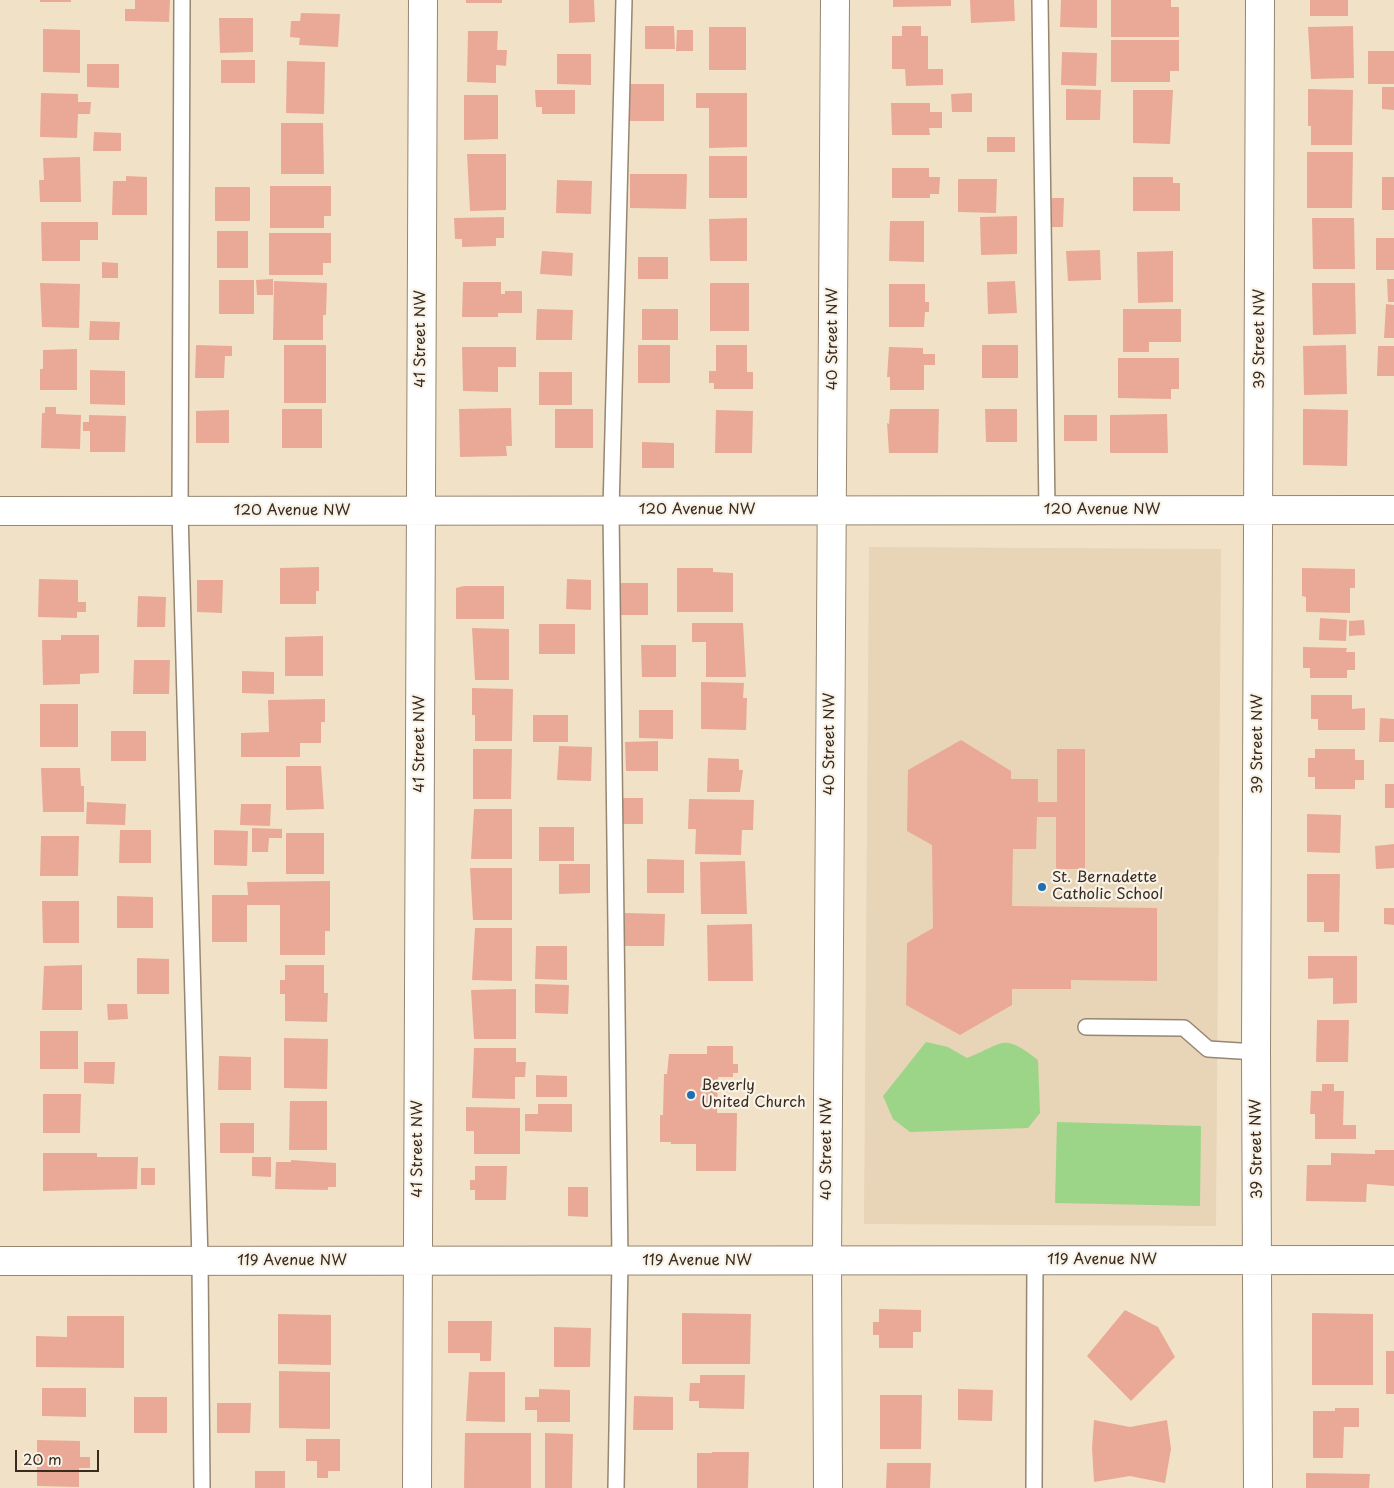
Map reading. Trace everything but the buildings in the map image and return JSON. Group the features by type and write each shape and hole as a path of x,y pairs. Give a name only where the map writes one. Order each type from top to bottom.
{"street":[{"name":"41 Street NW","path":"417,1488 423,0"},
{"name":"40 Street NW","path":"828,1488 827,1260 835,0"},
{"name":"39 Street NW","path":"1258,1488 1256,1052 1260,510 1260,0"},
{"name":"120 Avenue NW","path":"0,511 1394,510"},
{"name":"119 Avenue NW","path":"0,1261 1394,1260"}],"lane":[{"path":"182,0 180,511 200,1261 202,1488"},
{"path":"616,1488 620,1261 611,510 624,0"},
{"path":"1040,0 1047,510"},
{"path":"1086,1027 1184,1028 1208,1049 1256,1052"},
{"path":"1034,1488 1035,1260"}],"shaded area":[{"name":"St. Bernadette Catholic School","path":"869,547 1221,549 1216,1226 864,1224"}],"green space":[{"path":"926,1042 948,1047 967,1058 1003,1043 1010,1043 1026,1051 1038,1060 1040,1113 1028,1128 910,1132 893,1119 883,1096"},
{"path":"1057,1122 1201,1126 1200,1206 1055,1203"}],"place":[{"name":"St. Bernadette Catholic School","path":"1042,887"},
{"name":"Beverly United Church","path":"691,1095"}]}
